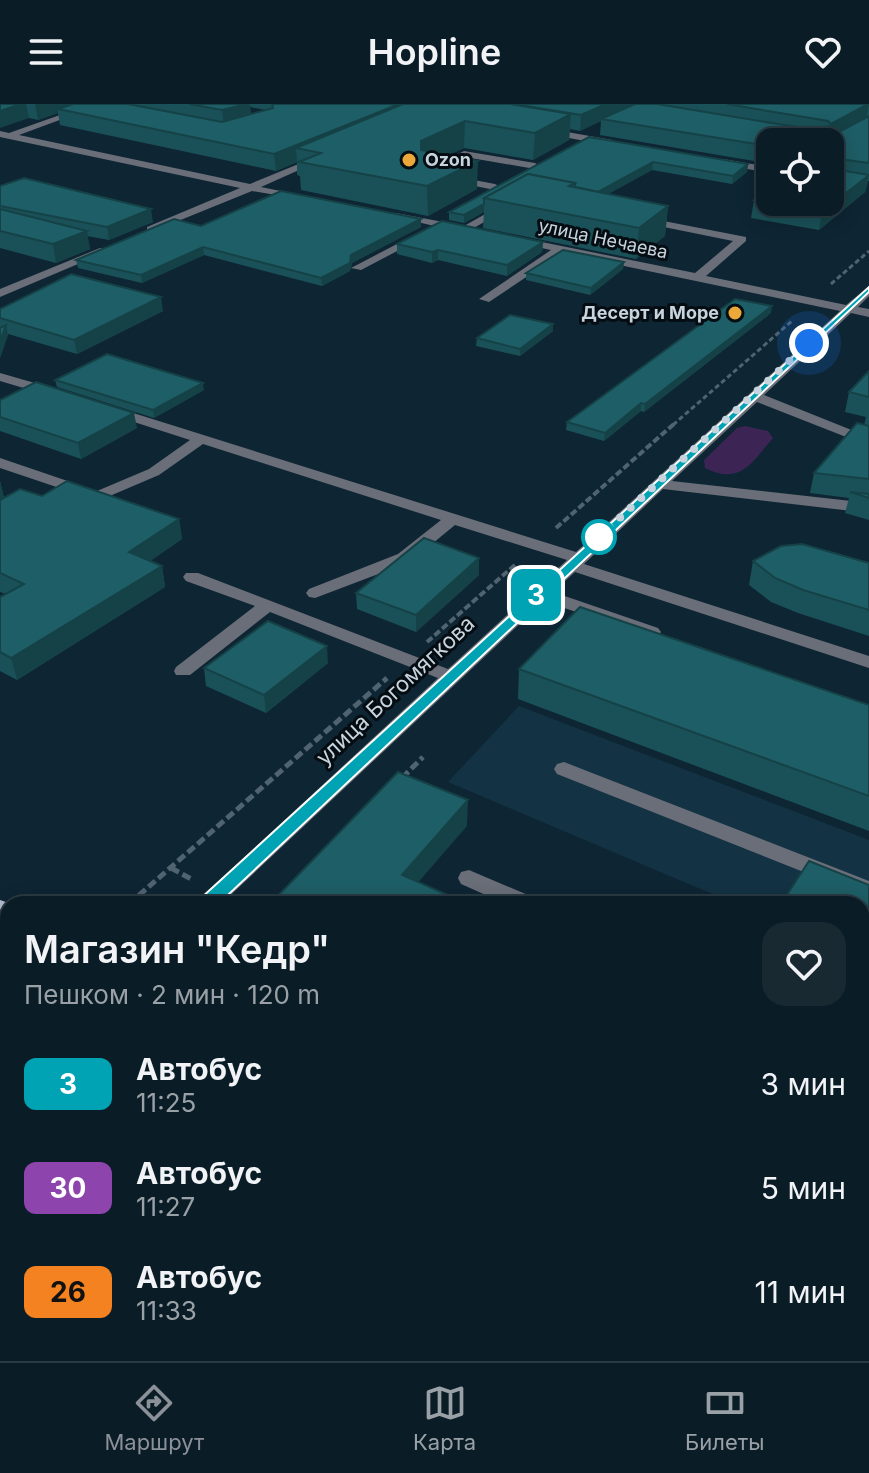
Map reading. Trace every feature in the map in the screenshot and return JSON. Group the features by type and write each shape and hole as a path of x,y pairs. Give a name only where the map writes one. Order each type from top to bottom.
{"street":[{"path":"77,104 102,107"},
{"path":"4,135 102,107"},
{"path":"539,130 617,143"},
{"path":"4,135 309,199"},
{"path":"138,235 335,153"},
{"path":"495,187 425,173 464,154 535,166"},
{"path":"522,173 548,159"},
{"path":"709,159 756,167"},
{"path":"482,195 509,180"},
{"path":"465,230 524,197"},
{"path":"384,214 437,221 479,233"},
{"path":"633,218 742,239 698,277"},
{"path":"357,268 437,221"},
{"name":"улица Нечаева","path":"506,238 869,313"},
{"path":"0,293 110,247 95,243"},
{"path":"485,299 560,249"},
{"name":"улица Богомягкова","path":"215,896 869,290"},
{"path":"0,377 72,399"},
{"path":"753,395 869,442"},
{"path":"101,408 536,546 573,562 869,662"},
{"path":"0,463 98,496 154,472 202,438"},
{"path":"33,495 55,482"},
{"path":"656,484 869,508"},
{"path":"315,593 404,558 452,519"},
{"path":"192,577 450,676"},
{"path":"539,593 675,640"},
{"path":"183,671 268,605"},
{"path":"564,769 869,890"},
{"path":"469,878 509,896"}],"path":[{"path":"138,896 869,251"},
{"path":"400,779 423,757"}],"shaded area":[{"path":"745,426 768,431 773,438 752,463 737,473 728,474 705,468 704,460 737,428"},
{"path":"519,706 869,840 869,896 717,896 448,782"}],"building":[{"path":"0,104 21,104 0,111"},
{"path":"73,104 128,104 222,122 273,108 272,104 399,104 274,154 58,109"},
{"path":"189,104 247,104 222,110"},
{"path":"403,104 510,104 571,114 535,133 465,121 421,141 421,150 478,161 427,186 299,162 321,153 296,148"},
{"path":"514,104 606,104 581,115"},
{"path":"635,104 657,104 802,128 756,128 756,144 601,119"},
{"path":"727,104 868,104 831,124"},
{"path":"869,116 869,163 844,160 844,129"},
{"path":"589,137 748,164 733,176 653,162 598,192 575,187 575,183 528,174 484,198 484,204 464,215 449,212"},
{"path":"844,171 869,175 844,195"},
{"path":"528,174 575,183 569,186 668,206 639,228 484,198"},
{"path":"24,178 151,209 107,227 0,206 0,186"},
{"path":"281,191 421,219 351,255 350,263 321,278 203,247 141,275 76,260 174,219 201,226"},
{"path":"0,209 87,231 53,244 0,231"},
{"path":"442,221 543,242 507,265 397,244"},
{"path":"563,250 624,262 591,288 526,273"},
{"path":"71,274 161,297 74,340 0,318 0,309"},
{"path":"735,299 772,306 605,433 567,422"},
{"path":"510,315 553,324 520,349 477,338"},
{"path":"107,354 203,383 153,410 55,380"},
{"path":"869,371 869,397 849,392"},
{"path":"36,382 134,413 78,443 0,417 0,400"},
{"path":"857,423 869,426 869,479 814,473"},
{"path":"67,481 179,519 129,552 162,566 11,658 0,652 0,597 24,584 0,573 0,500 20,489 42,496"},
{"path":"424,538 479,558 416,615 356,593"},
{"path":"802,544 869,563 869,610 803,590 775,578 753,561 781,546"},
{"path":"580,607 869,705 869,796 519,669"},
{"path":"268,621 327,646 264,695 204,668"},
{"path":"398,772 468,800 402,875 450,896 278,896"},
{"path":"809,861 869,885 869,896 786,896"}],"bus line":[{"name":"3","path":"215,896 869,290"}],"place":[{"name":"Ozon","path":"409,160"},
{"name":"Десерт и Море","path":"735,313"}],"route":[{"path":"599,537 809,343"}]}
